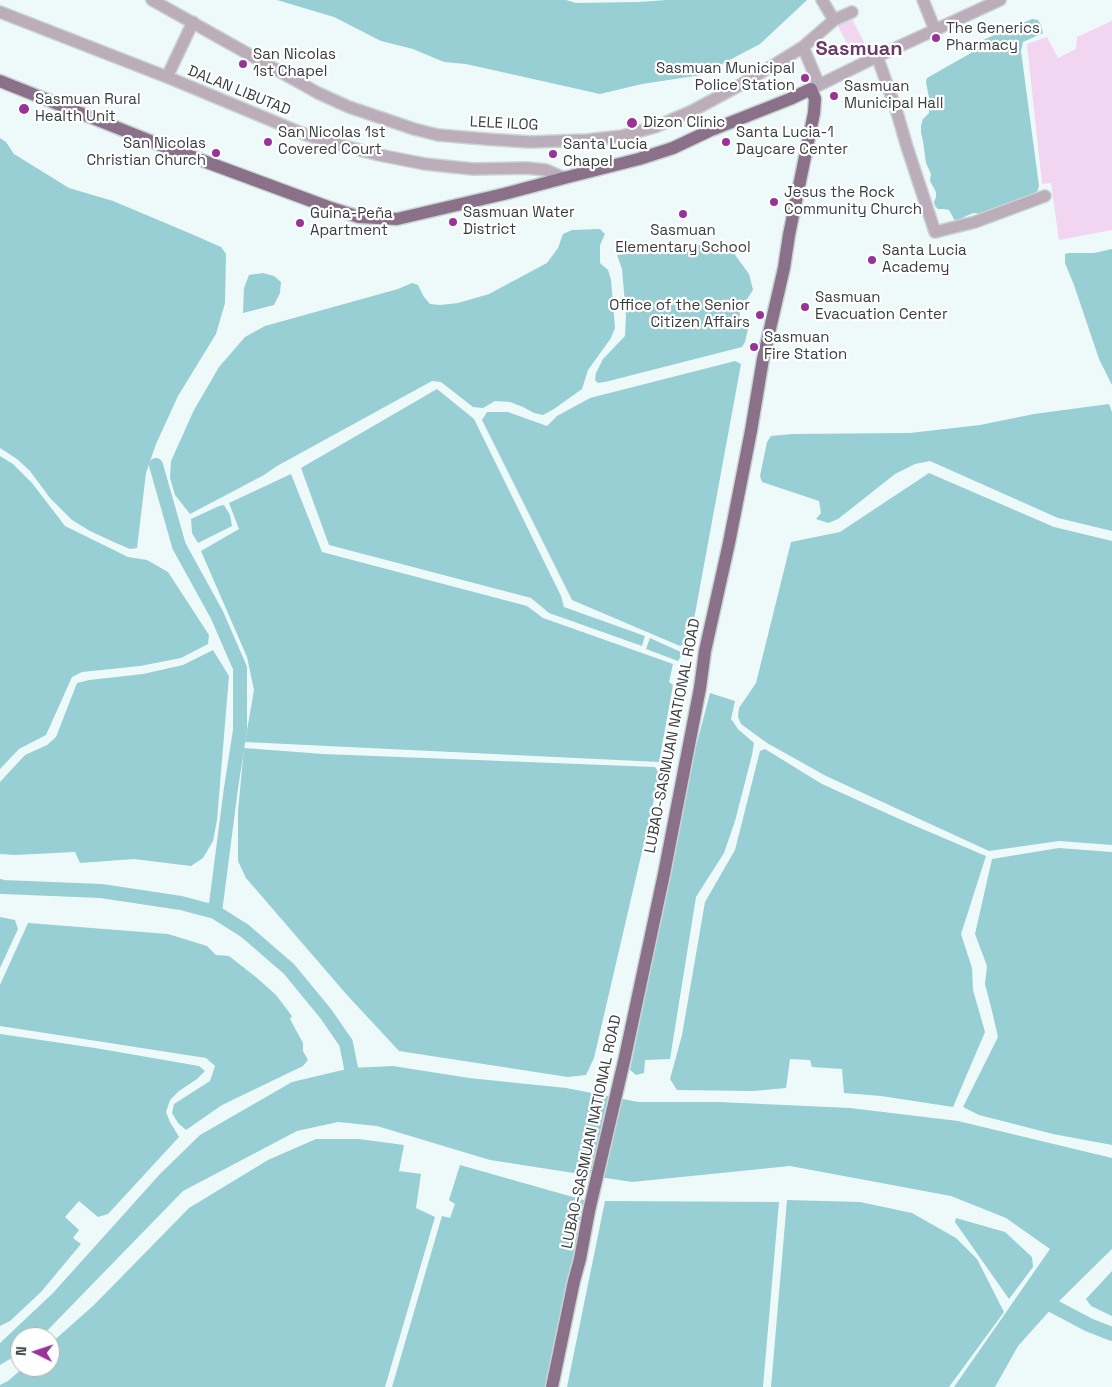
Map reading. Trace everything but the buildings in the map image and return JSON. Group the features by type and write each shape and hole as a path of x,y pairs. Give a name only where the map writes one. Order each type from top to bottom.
{"main road":[{"path":"0,81 276,189 359,217 397,219 640,159 673,148 815,87"},
{"name":"LUBAO-SASMUAN NATIONAL ROAD","path":"552,1387 664,874 700,688 705,651 734,518 763,358 784,268 807,151 814,114 815,87"}],"street":[{"name":"LELE ILOG","path":"152,0 333,101 390,122 438,135 530,142 622,136 655,127 733,89 803,47 834,20 852,12"},
{"path":"822,0 834,20"},
{"path":"923,0 935,30"},
{"path":"803,47 815,87 876,56 1000,0"},
{"name":"DALAN LIBUTAD","path":"0,12 304,134 353,149 425,164 464,168 527,168 546,170 564,178"},
{"path":"167,78 192,22"},
{"path":"876,56 896,109 935,232 975,222 1045,196"}],"shaded area":[{"path":"851,17 868,50 854,57 837,24"},
{"path":"1112,21 1112,230 1059,240 1051,183 1042,184 1027,44 1047,37 1058,58 1076,49 1077,37"}],"water":[{"path":"277,0 566,0 576,3 667,0 807,0 760,44 701,75 642,84 600,94 466,64 444,62 413,49 381,41 334,17"},
{"path":"1032,19 1038,20 1043,33 1023,42 1021,51 1039,186 1037,192 1032,196 981,214 973,213 955,221 949,210 938,209 935,206 936,192 930,181 931,174 926,163 921,126 923,119 929,113 930,103 927,78 971,53 978,42"},
{"path":"0,138 6,142 14,154 69,188 113,201 221,247 226,254 225,303 216,334 178,396 156,444 146,473 137,548 130,549 116,543 72,520 50,498 30,471 17,459 0,448"},
{"path":"600,229 605,234 600,245 600,263 608,270 611,280 615,328 611,338 588,370 582,389 554,409 543,415 510,402 495,401 483,408 473,407 441,382 432,381 190,514 175,495 170,478 171,461 194,410 219,367 245,337 265,326 398,289 412,283 418,285 430,304 458,303 489,294 547,263 558,248 563,234 572,230"},
{"path":"724,243 749,274 753,290 740,310 739,324 748,329 742,347 598,383 595,380 596,373 603,359 625,336 626,316 622,269 617,255"},
{"path":"1112,249 1112,385 1099,359 1065,263 1065,254 1094,253"},
{"path":"263,273 274,276 281,282 280,293 274,305 243,313 244,288 249,275"},
{"path":"735,361 741,364 690,641 680,646 572,600 482,420 487,412 508,412 547,426 557,416 590,398"},
{"path":"437,389 474,419 561,596 564,607 645,636 642,646 549,613 531,598 329,545 301,468"},
{"path":"1109,404 1112,412 1112,531 1058,518 930,461 915,464 895,474 838,519 828,523 816,519 821,513 819,501 762,482 760,476 767,442 771,436 793,434 910,433 980,425 1034,414"},
{"path":"0,456 13,464 32,483 65,526 128,557 147,560 168,572 209,635 208,644 181,658 140,666 82,672 72,677 46,735 19,749 0,769"},
{"path":"929,473 1054,527 1112,541 1112,845 1059,841 989,851 826,776 767,743 741,724 738,717 739,708 756,683 791,542 840,532"},
{"path":"291,474 322,552 527,606 543,618 673,664 669,682 673,685 659,762 245,742 254,690 247,657 201,551 239,529 229,503"},
{"path":"224,505 230,515 232,526 198,543 192,533 191,519"},
{"path":"650,638 683,653 678,661 646,649"},
{"path":"213,650 229,676 217,820 213,841 203,858 191,866 134,859 80,863 75,852 0,854 0,782 25,755 47,745 56,737 77,683 143,674 183,665"},
{"path":"710,693 735,701 731,719 738,729 754,743 752,755 735,821 724,853 696,897 670,1059 645,1060 644,1073 636,1075 630,1070 693,758"},
{"path":"244,748 323,754 655,767 660,774 594,1058 586,1075 568,1077 399,1051 347,995 246,878 238,861 238,811"},
{"path":"765,749 822,784 986,856 961,934 972,968 973,990 985,1032 953,1107 881,1096 844,1093 842,1069 812,1067 810,1060 790,1059 786,1088 753,1091 677,1090 670,1079 682,1035 705,902 735,850 760,751"},
{"path":"1059,848 1112,852 1112,1145 1053,1134 979,1115 963,1107 998,1037 985,984 987,966 975,934 992,859"},
{"path":"0,917 15,920 18,929 0,968"},
{"path":"28,923 168,934 207,946 216,955 229,956 276,995 292,1016 290,1019 303,1043 303,1051 308,1060 303,1066 222,1105 186,1130 178,1123 172,1113 174,1104 210,1081 215,1066 206,1058 0,1026 0,985"},
{"path":"0,1034 199,1066 205,1071 170,1100 166,1112 179,1137 108,1214 98,1217 79,1201 65,1217 79,1230 73,1238 81,1244 41,1292 10,1321 0,1326"},
{"path":"393,1066 469,1078 566,1088 638,1102 719,1102 850,1108 958,1121 1112,1158 1112,1249 1053,1307 1018,1346 995,1387 954,1387 1050,1249 1006,1218 951,1196 790,1166 632,1182 490,1160 377,1126 338,1122 297,1131 183,1191 51,1327 17,1327 53,1293 160,1174 200,1135 292,1082 351,1068"},
{"path":"316,1139 359,1139 404,1145 399,1171 421,1174 416,1208 435,1217 385,1387 0,1387 0,1385 13,1377 60,1377 60,1335 94,1305 189,1208 268,1160"},
{"path":"460,1165 587,1201 546,1387 392,1387 442,1216 450,1218 455,1204 449,1200"},
{"path":"787,1200 860,1202 912,1213 956,1238 977,1259 1004,1312 949,1387 771,1387"},
{"path":"605,1201 779,1202 763,1387 567,1387"},
{"path":"956,1218 1005,1232 1032,1257 1033,1267 1009,1299 955,1222"},
{"path":"1112,1271 1112,1316 1091,1306 1086,1299"},
{"path":"10,1334 10,1359 0,1365 0,1343"}],"waterway":[{"path":"156,465 179,546 217,615 240,668 240,730 215,912"},
{"path":"0,886 101,891 181,903 215,912 245,931 289,969 326,1014 346,1043 357,1085"},
{"path":"1038,1298 1089,1325 1112,1334"}],"place":[{"name":"The Generics Pharmacy","path":"936,38"},
{"name":"San Nicolas 1st Chapel","path":"243,64"},
{"name":"Sasmuan Municipal Police Station","path":"805,78"},
{"name":"Sasmuan Municipal Hall","path":"834,96"},
{"name":"Sasmuan Rural Health Unit","path":"24,109"},
{"name":"Dizon Clinic","path":"632,123"},
{"name":"San Nicolas 1st Covered Court","path":"268,142"},
{"name":"Santa Lucia-1 Daycare Center","path":"726,142"},
{"name":"San Nicolas Christian Church","path":"216,153"},
{"name":"Santa Lucia Chapel","path":"553,154"},
{"name":"Jesus the Rock Community Church","path":"774,202"},
{"name":"Sasmuan Elementary School","path":"683,214"},
{"name":"Sasmuan Water District","path":"453,222"},
{"name":"Guina-Peña Apartment","path":"300,223"},
{"name":"Santa Lucia Academy","path":"872,260"},
{"name":"Sasmuan Evacuation Center","path":"805,307"},
{"name":"Office of the Senior Citizen Affairs","path":"760,315"},
{"name":"Sasmuan Fire Station","path":"754,347"}],"district":[{"name":"Sasmuan","path":"859,50"}]}
